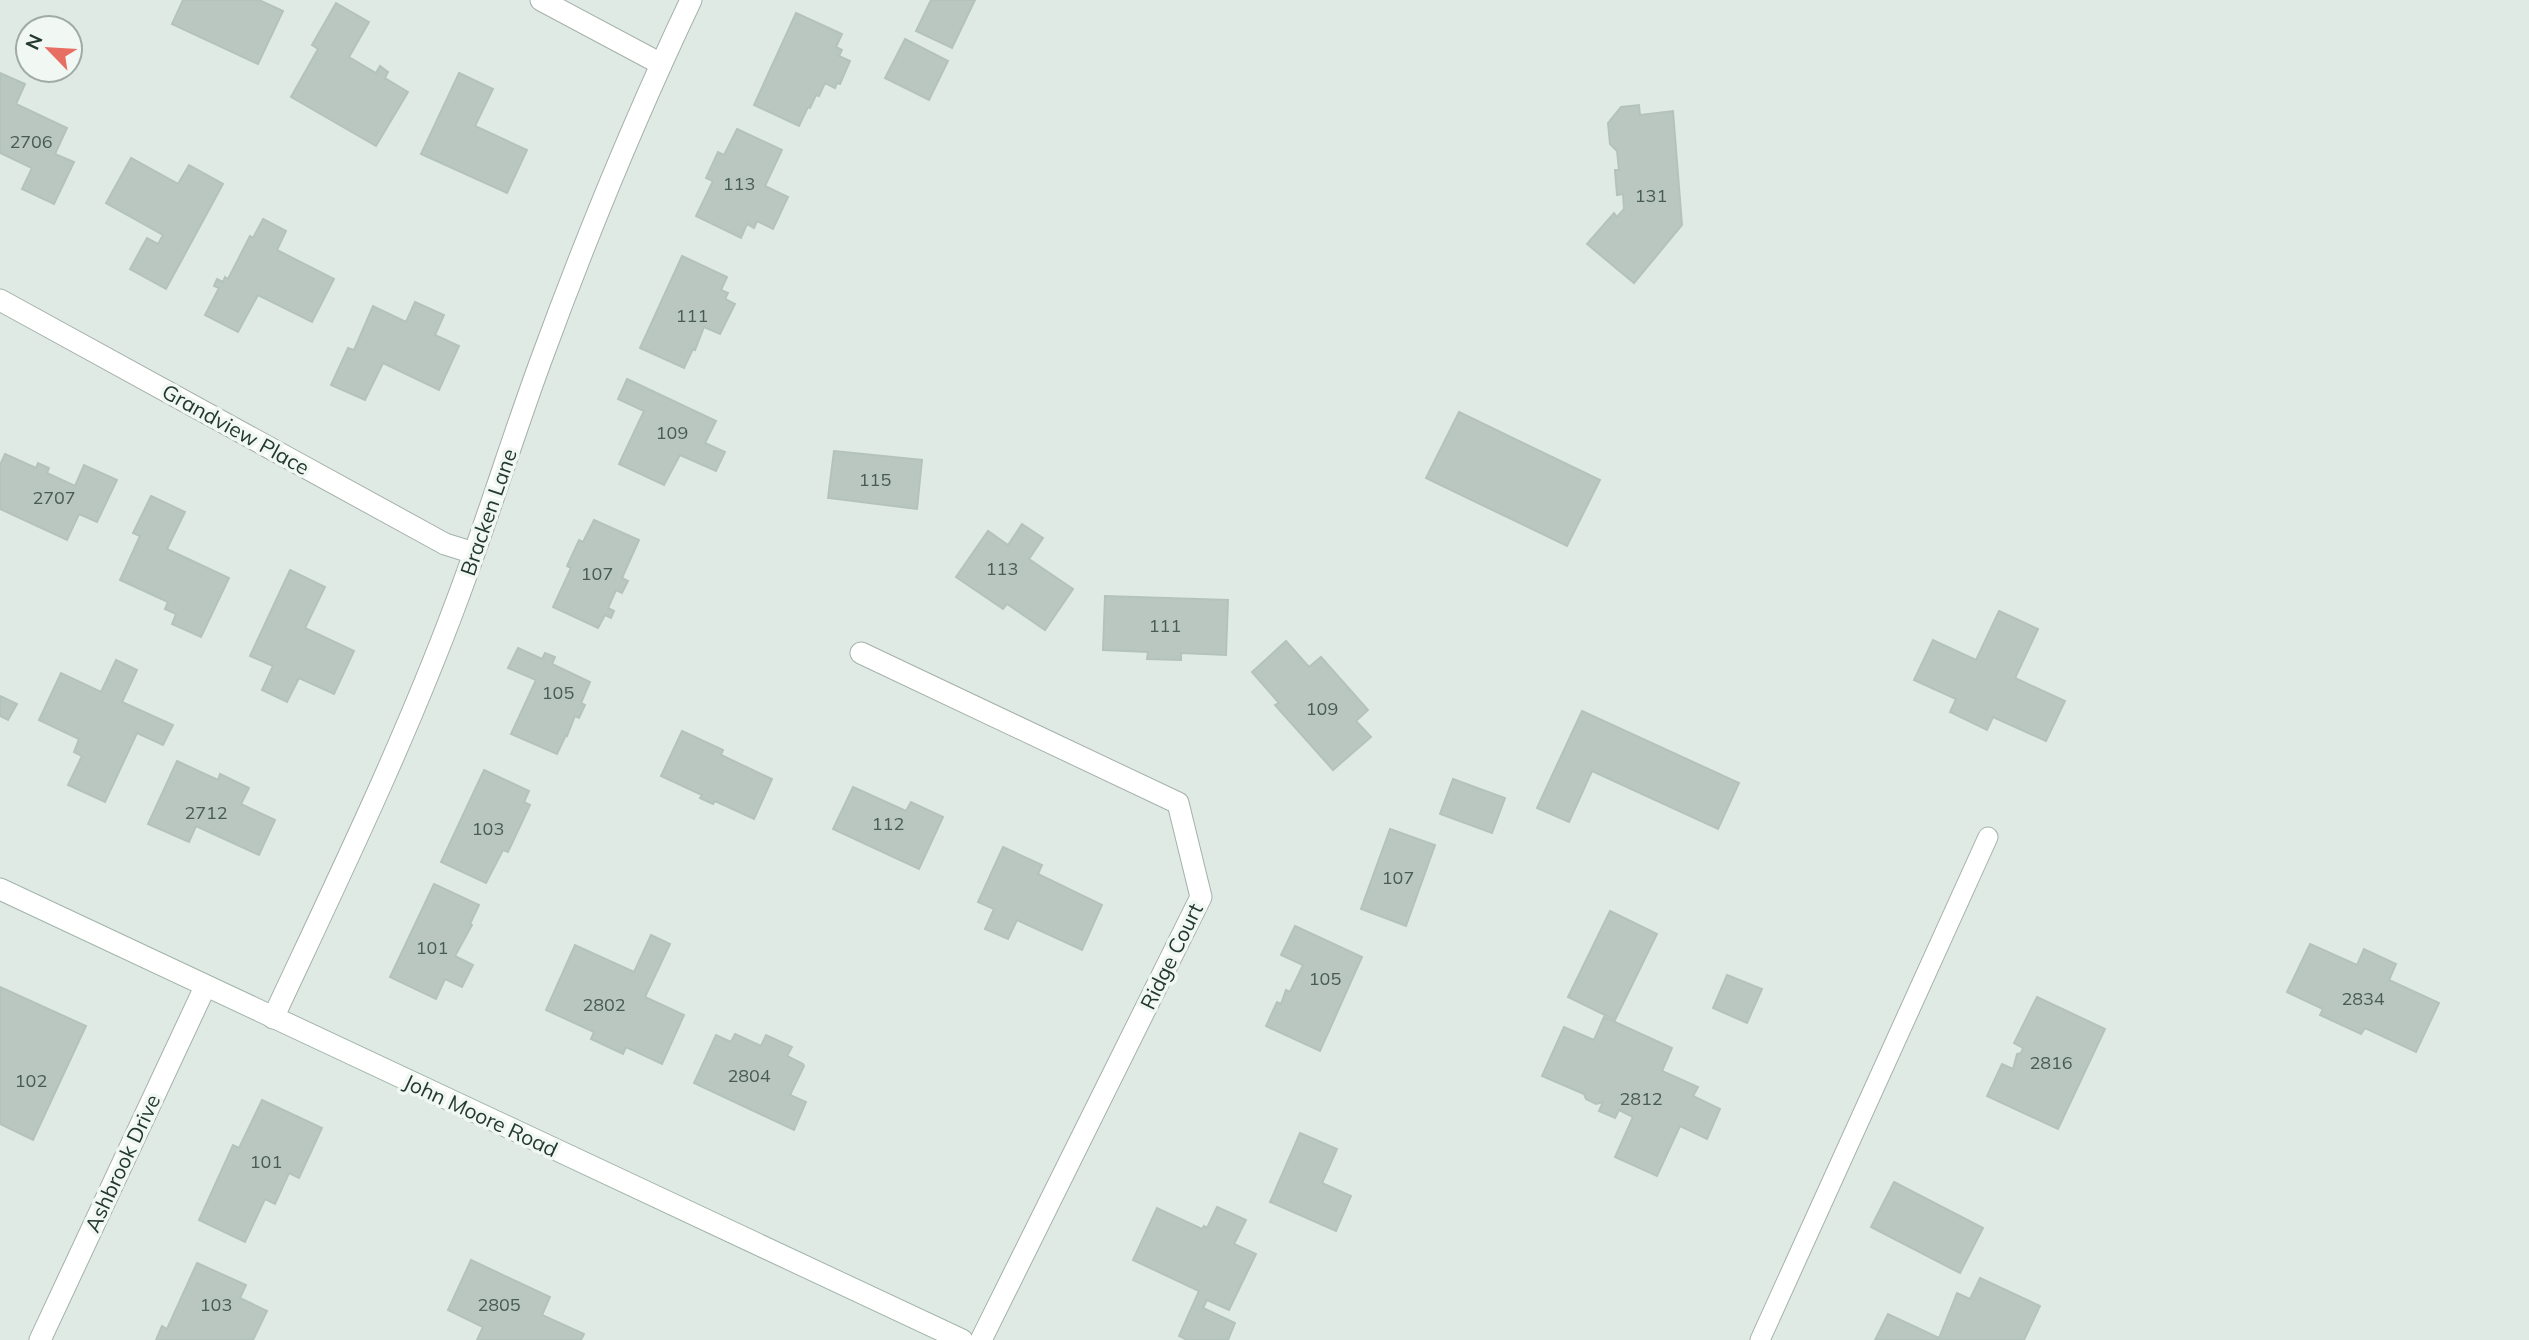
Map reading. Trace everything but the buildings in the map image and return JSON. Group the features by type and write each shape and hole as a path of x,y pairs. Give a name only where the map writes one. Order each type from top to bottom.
{"street":[{"path":"541,0 661,64"},
{"name":"Bracken Lane","path":"273,1018 393,758 456,604 540,362 586,243 661,64 691,0"},
{"name":"Grandview Place","path":"0,300 445,544 474,553"},
{"name":"Ridge Court","path":"861,653 1178,803 1201,897 981,1340"},
{"name":"John Moore Road","path":"0,889 962,1340"},
{"name":"Ashbrook Drive","path":"40,1340 205,987"}],"lane":[{"path":"1760,1340 1988,837"}]}
